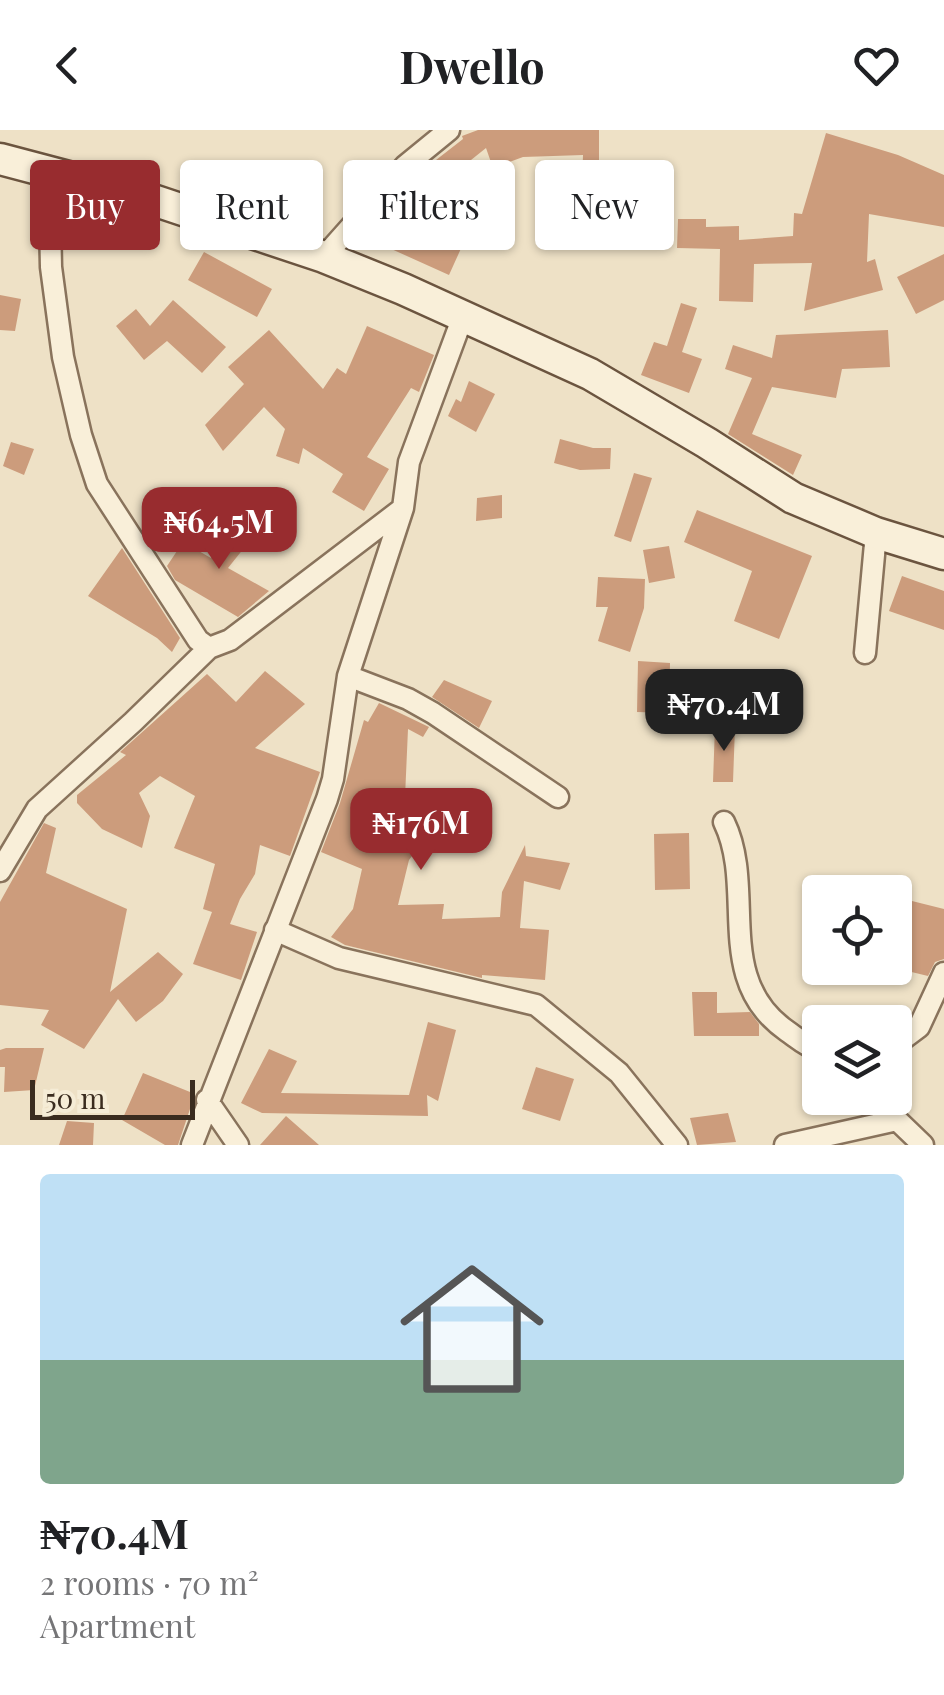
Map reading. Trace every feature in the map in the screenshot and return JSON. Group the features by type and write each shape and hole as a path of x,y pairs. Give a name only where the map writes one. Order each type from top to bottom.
{"main road":[{"path":"0,158 30,167"},
{"path":"160,202 324,257 403,289 590,374 793,498 876,533 944,554"}],"street":[{"path":"324,257 404,166 449,130"},
{"path":"51,250 63,357 81,435 98,484 198,640 208,648"},
{"path":"192,1145 333,779 348,676 404,508 408,462 462,319"},
{"path":"0,871 29,817 208,648 230,640 404,508"},
{"path":"865,653 876,533"},
{"path":"348,676 433,713 558,798"},
{"path":"724,822 734,843 743,967 751,994 774,1022 802,1040"},
{"path":"275,930 339,958 536,1005 620,1073 676,1145"},
{"path":"912,1032 918,1027 944,973"},
{"path":"208,1100 238,1145"},
{"path":"894,1115 924,1145"},
{"path":"785,1145 897,1120"}],"building":[{"path":"478,130 599,130 599,160 583,160 583,155 490,160 486,148 471,160 436,160 462,136"},
{"path":"826,133 898,155 944,175 944,227 869,214 867,262 875,259 883,290 804,311 812,263 754,264 753,302 719,301 720,249 677,248 678,219 706,219 706,227 739,226 739,240 793,236 794,213 802,214"},
{"path":"394,250 460,250 449,275"},
{"path":"204,252 272,289 257,317 188,280"},
{"path":"944,254 944,300 916,314 897,277"},
{"path":"0,295 21,299 15,331 0,330"},
{"path":"173,300 226,347 202,373 167,341 144,360 116,326 136,309 150,326"},
{"path":"681,303 697,308 682,352 702,359 689,393 641,375 654,342 667,346"},
{"path":"367,326 434,355 419,392 411,388 367,457 389,469 364,511 332,492 343,474 303,448 299,464 276,456 285,429 264,407 223,451 205,425 244,384 228,367 269,330 323,389 337,368 346,374"},
{"path":"888,330 890,367 842,369 836,398 772,387 752,434 802,455 793,475 728,434 752,378 725,369 733,345 772,358 776,335"},
{"path":"469,381 495,394 476,432 448,416 456,399 461,402"},
{"path":"560,439 593,448 611,448 610,469 580,470 554,463"},
{"path":"11,442 34,449 24,475 3,466"},
{"path":"634,473 652,478 631,542 614,536"},
{"path":"502,495 502,518 476,521 477,498"},
{"path":"697,510 812,556 779,639 734,621 752,571 684,542"},
{"path":"240,517 260,528 228,568 269,591 238,617 175,580 167,566 183,542 211,558"},
{"path":"669,546 675,578 649,583 643,550"},
{"path":"122,548 180,638 172,652 157,638 88,596"},
{"path":"902,576 944,591 944,630 889,611"},
{"path":"598,577 645,579 644,608 630,652 598,641 608,607 596,607"},
{"path":"638,661 670,663 669,713 637,712"},
{"path":"265,671 305,704 255,748 320,772 290,856 260,845 255,874 230,924 257,932 241,980 193,964 212,912 203,909 215,864 174,848 195,796 160,776 139,793 150,816 142,848 102,829 77,803 77,795 126,755 120,752 207,674 236,702"},
{"path":"444,680 492,701 479,728 432,697"},
{"path":"762,691 763,711 733,712 732,692"},
{"path":"379,703 429,727 423,737 408,729 404,820 426,837 409,860 398,905 444,904 442,919 500,917 502,892 525,845 526,856 570,863 560,890 524,881 520,928 549,930 545,980 482,978 345,945 331,937 353,909 362,869 321,852 364,720 368,722"},
{"path":"715,726 735,727 733,782 713,782"},
{"path":"44,823 56,828 46,873 127,909 110,992 158,952 183,974 163,1001 136,1022 118,999 84,1049 41,1025 49,1010 0,1005 0,902"},
{"path":"689,833 690,889 655,890 654,834"},
{"path":"912,901 944,909 944,959 935,962 928,976 912,972"},
{"path":"692,992 717,992 717,1013 750,1012 759,1024 759,1036 694,1036"},
{"path":"428,1022 456,1030 438,1101 427,1095 428,1116 262,1113 241,1103 269,1049 297,1061 281,1093 409,1095"},
{"path":"44,1048 34,1090 4,1092 5,1067 0,1067 0,1050"},
{"path":"536,1067 574,1079 560,1121 522,1109"},
{"path":"143,1073 195,1094 178,1145 165,1145 122,1120"},
{"path":"728,1113 736,1142 697,1145 690,1118"},
{"path":"286,1116 319,1145 260,1145"},
{"path":"67,1121 94,1123 93,1145 59,1145"}]}
